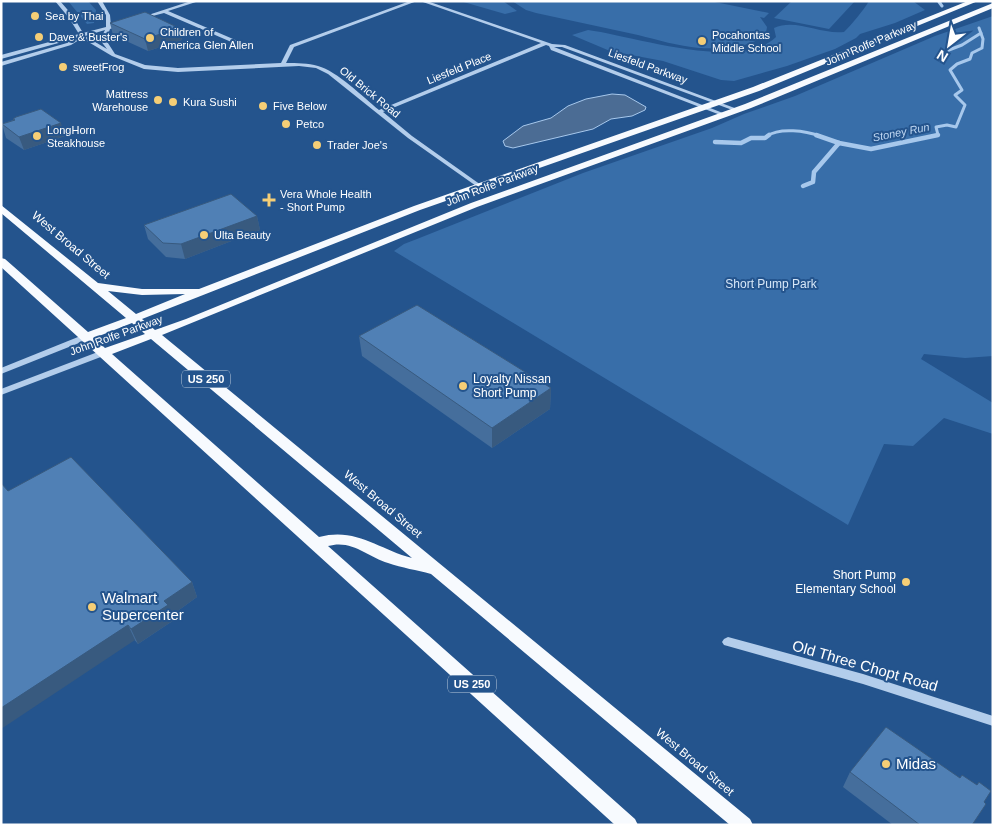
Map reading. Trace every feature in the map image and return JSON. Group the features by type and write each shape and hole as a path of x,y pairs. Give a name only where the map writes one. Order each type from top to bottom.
{"main road":[{"name":"John Rolfe Parkway","path":"86,337 417,208 718,103 975,1"},
{"name":"John Rolfe Parkway","path":"104,353 153,336 474,205 725,115 993,5"},
{"name":"West Broad Street","path":"1,208 744,825"},
{"name":"US 250","path":"1,261 629,825"},
{"path":"95,286 142,292 208,290"},
{"path":"315,544 333,539 353,541 377,550 390,558 437,570"}],"street":[{"name":"Old Brick Road","path":"57,1 71,17 82,36 114,55 144,67 160,70 282,64 317,67 330,72 379,112 479,186"},
{"path":"99,1 107,10 109,28 103,40 114,55"},
{"path":"137,20 197,1"},
{"path":"282,64 292,46 415,1"},
{"name":"Liesfeld Parkway","path":"422,1 548,44 563,46 737,110"},
{"path":"164,11 238,43"},
{"path":"1,57 128,22"},
{"path":"1,64 69,44 82,36"},
{"name":"Liesfeld Parkway","path":"548,44 553,49 725,115"},
{"name":"Liesfeld Place","path":"379,112 548,44"},
{"name":"John Rolfe Parkway","path":"1,371 86,337"},
{"name":"John Rolfe Parkway","path":"1,392 104,353"},
{"name":"Old Three Chopt Road","path":"728,642 863,680 993,721"}],"green space":[{"path":"68,1 88,1 96,10 94,23 87,24"},
{"path":"460,1 503,1 517,11 505,14"},
{"path":"512,1 710,1 769,13 764,18 760,17 767,27 764,34 758,40 749,44 727,48 699,48 536,13 526,10"},
{"path":"792,1 855,1 829,29 774,18"},
{"path":"869,1 913,1 925,10 895,23 860,34 835,49 787,66 734,81 721,80 663,61 610,51 572,35 588,30 685,49 738,52 759,47 776,37 774,28 782,25 844,32"},
{"name":"Short Pump Park","path":"993,16 993,356 965,358 924,354 921,359 993,403 993,434 944,418 913,446 884,444 848,525 394,251 404,244 583,173 712,128 744,114 795,96 935,36"}],"shaded area":[{"path":"612,94 625,95 646,107 645,110 632,116 611,119 593,129 513,148 505,146 503,141 523,126 551,118 568,106 586,99"}],"building":[{"path":"145,12 179,28 145,39 110,23"},
{"path":"41,109 61,123 19,137 2,124 15,120 13,119 16,117"},
{"path":"231,194 257,216 181,244 163,243 144,225"},
{"name":"Loyalty Nissan Short Pump","path":"417,305 551,388 492,428 359,336"},
{"name":"Walmart Supercenter","path":"71,457 192,582 164,601 168,605 131,629 128,625 1,708 1,483 8,491"},
{"name":"Midas","path":"886,727 960,778 962,775 977,785 979,782 991,791 984,802 986,804 972,825 920,825 850,772"}],"waterway":[{"name":"Stoney Run","path":"941,1 939,2 942,6"},
{"name":"Stoney Run","path":"979,28 981,33"},
{"name":"Stoney Run","path":"938,135 936,127 947,125 956,127 965,105 955,95 962,90 950,70 957,64 970,59 972,53 982,48 983,39 981,33"},
{"path":"941,53 962,45 981,33"},
{"name":"Stoney Run","path":"767,136 772,133 786,131 801,131 816,135"},
{"name":"Stoney Run","path":"715,142 741,143 751,138 765,138 769,135"},
{"name":"Stoney Run","path":"816,135 820,136"},
{"name":"Stoney Run","path":"816,135 839,143"},
{"name":"Stoney Run","path":"839,143 871,149 938,135"},
{"name":"Stoney Run","path":"933,136 938,135"},
{"path":"803,186 813,182 814,172 839,143"}],"place":[{"name":"Sea by Thai","path":"35,16"},
{"name":"Dave & Buster's","path":"39,37"},
{"name":"Children of America Glen Allen","path":"150,38"},
{"name":"Pocahontas Middle School","path":"702,41"},
{"name":"sweetFrog","path":"63,67"},
{"name":"Mattress Warehouse","path":"158,100"},
{"name":"Kura Sushi","path":"173,102"},
{"name":"Five Below","path":"263,106"},
{"name":"Petco","path":"286,124"},
{"name":"LongHorn Steakhouse","path":"37,136"},
{"name":"Trader Joe's","path":"317,145"},
{"name":"Vera Whole Health - Short Pump","path":"269,200"},
{"name":"Ulta Beauty","path":"204,235"},
{"name":"Loyalty Nissan Short Pump","path":"463,386"},
{"name":"Short Pump Elementary School","path":"906,582"},
{"name":"Walmart Supercenter","path":"92,607"},
{"name":"Midas","path":"886,764"}]}
